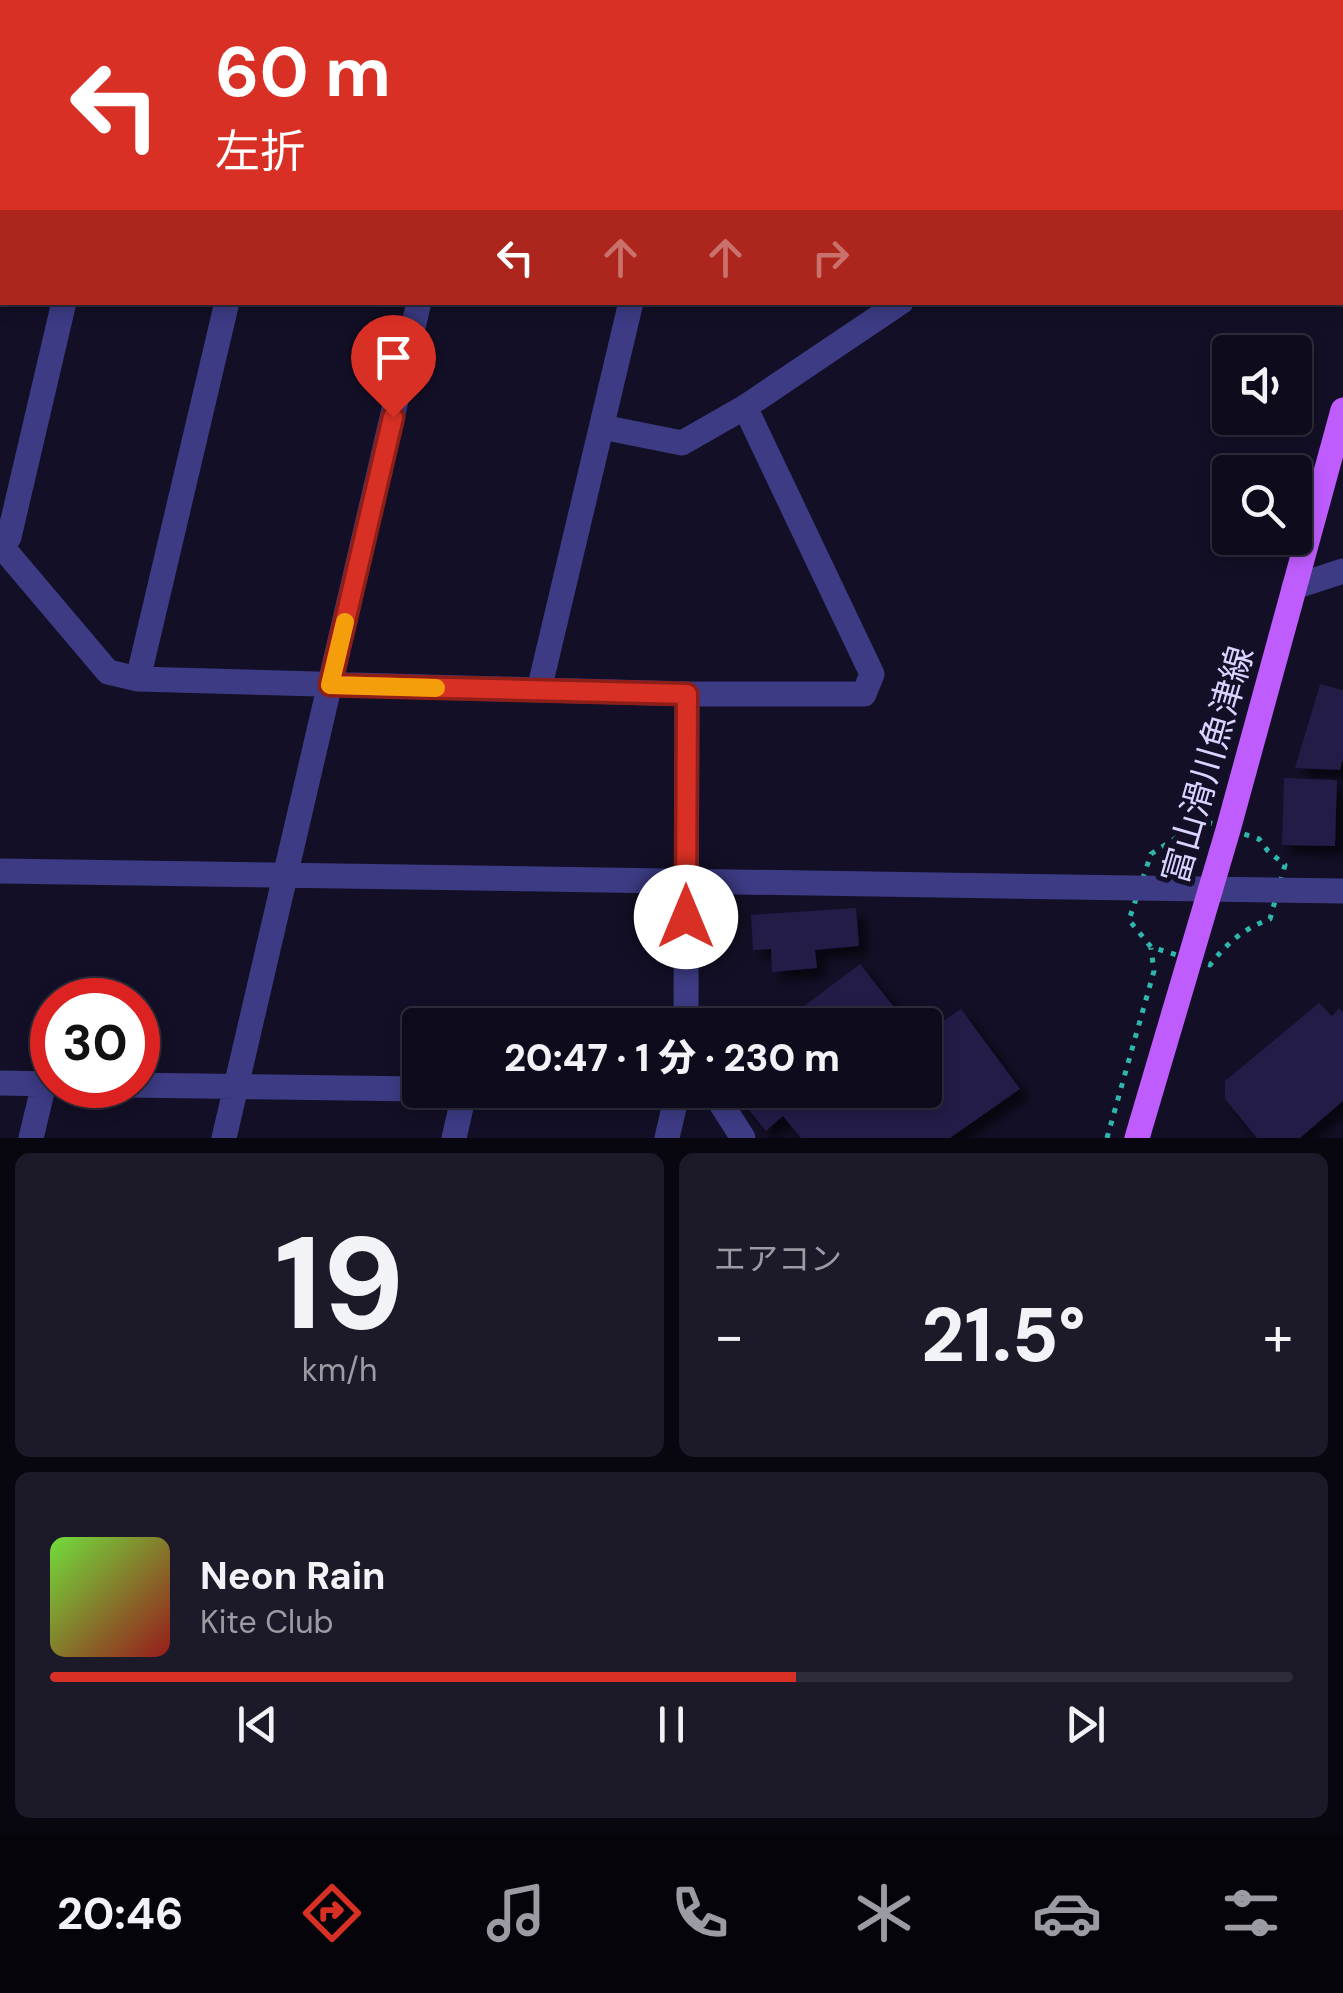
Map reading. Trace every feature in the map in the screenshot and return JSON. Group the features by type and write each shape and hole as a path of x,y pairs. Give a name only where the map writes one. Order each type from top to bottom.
{"main road":[{"name":"富山滑川魚津線","path":"1136,1138 1211,888 1343,410"}],"street":[{"path":"63,305 9,537 2,550 108,672 138,679 687,694 864,694 872,674 745,407"},
{"path":"138,679 227,305"},
{"path":"224,1138 419,305"},
{"path":"540,690 630,305"},
{"path":"602,428 682,443 745,407 897,305"},
{"path":"1294,587 1343,571"},
{"path":"686,1008 687,694"},
{"path":"0,871 1343,891"},
{"path":"0,1084 30,1084"},
{"path":"160,1085 402,1090"},
{"path":"31,1138 40,1108"},
{"path":"454,1138 458,1108"},
{"path":"667,1138 674,1108"},
{"path":"723,1108 743,1138"}],"path":[{"path":"1106,1138 1154,971 1152,947"}],"building":[{"path":"1320,684 1343,690 1340,770 1295,768"},
{"path":"1284,778 1337,780 1335,846 1282,845"},
{"path":"856,908 859,946 815,950 817,968 772,972 771,949 753,950 751,915"},
{"path":"860,964 895,1008 802,1008"},
{"path":"1319,1003 1332,1016 1339,1008 1343,1012 1343,1101 1300,1138 1257,1138 1225,1099 1225,1081"},
{"path":"961,1009 1020,1089 950,1138 801,1138 783,1116 766,1131 747,1108 942,1108 942,1022"}],"slow traffic":[{"path":"345,622 330,685 436,688"}],"route":[{"path":"393,417 330,685 687,694 686,917"}]}
